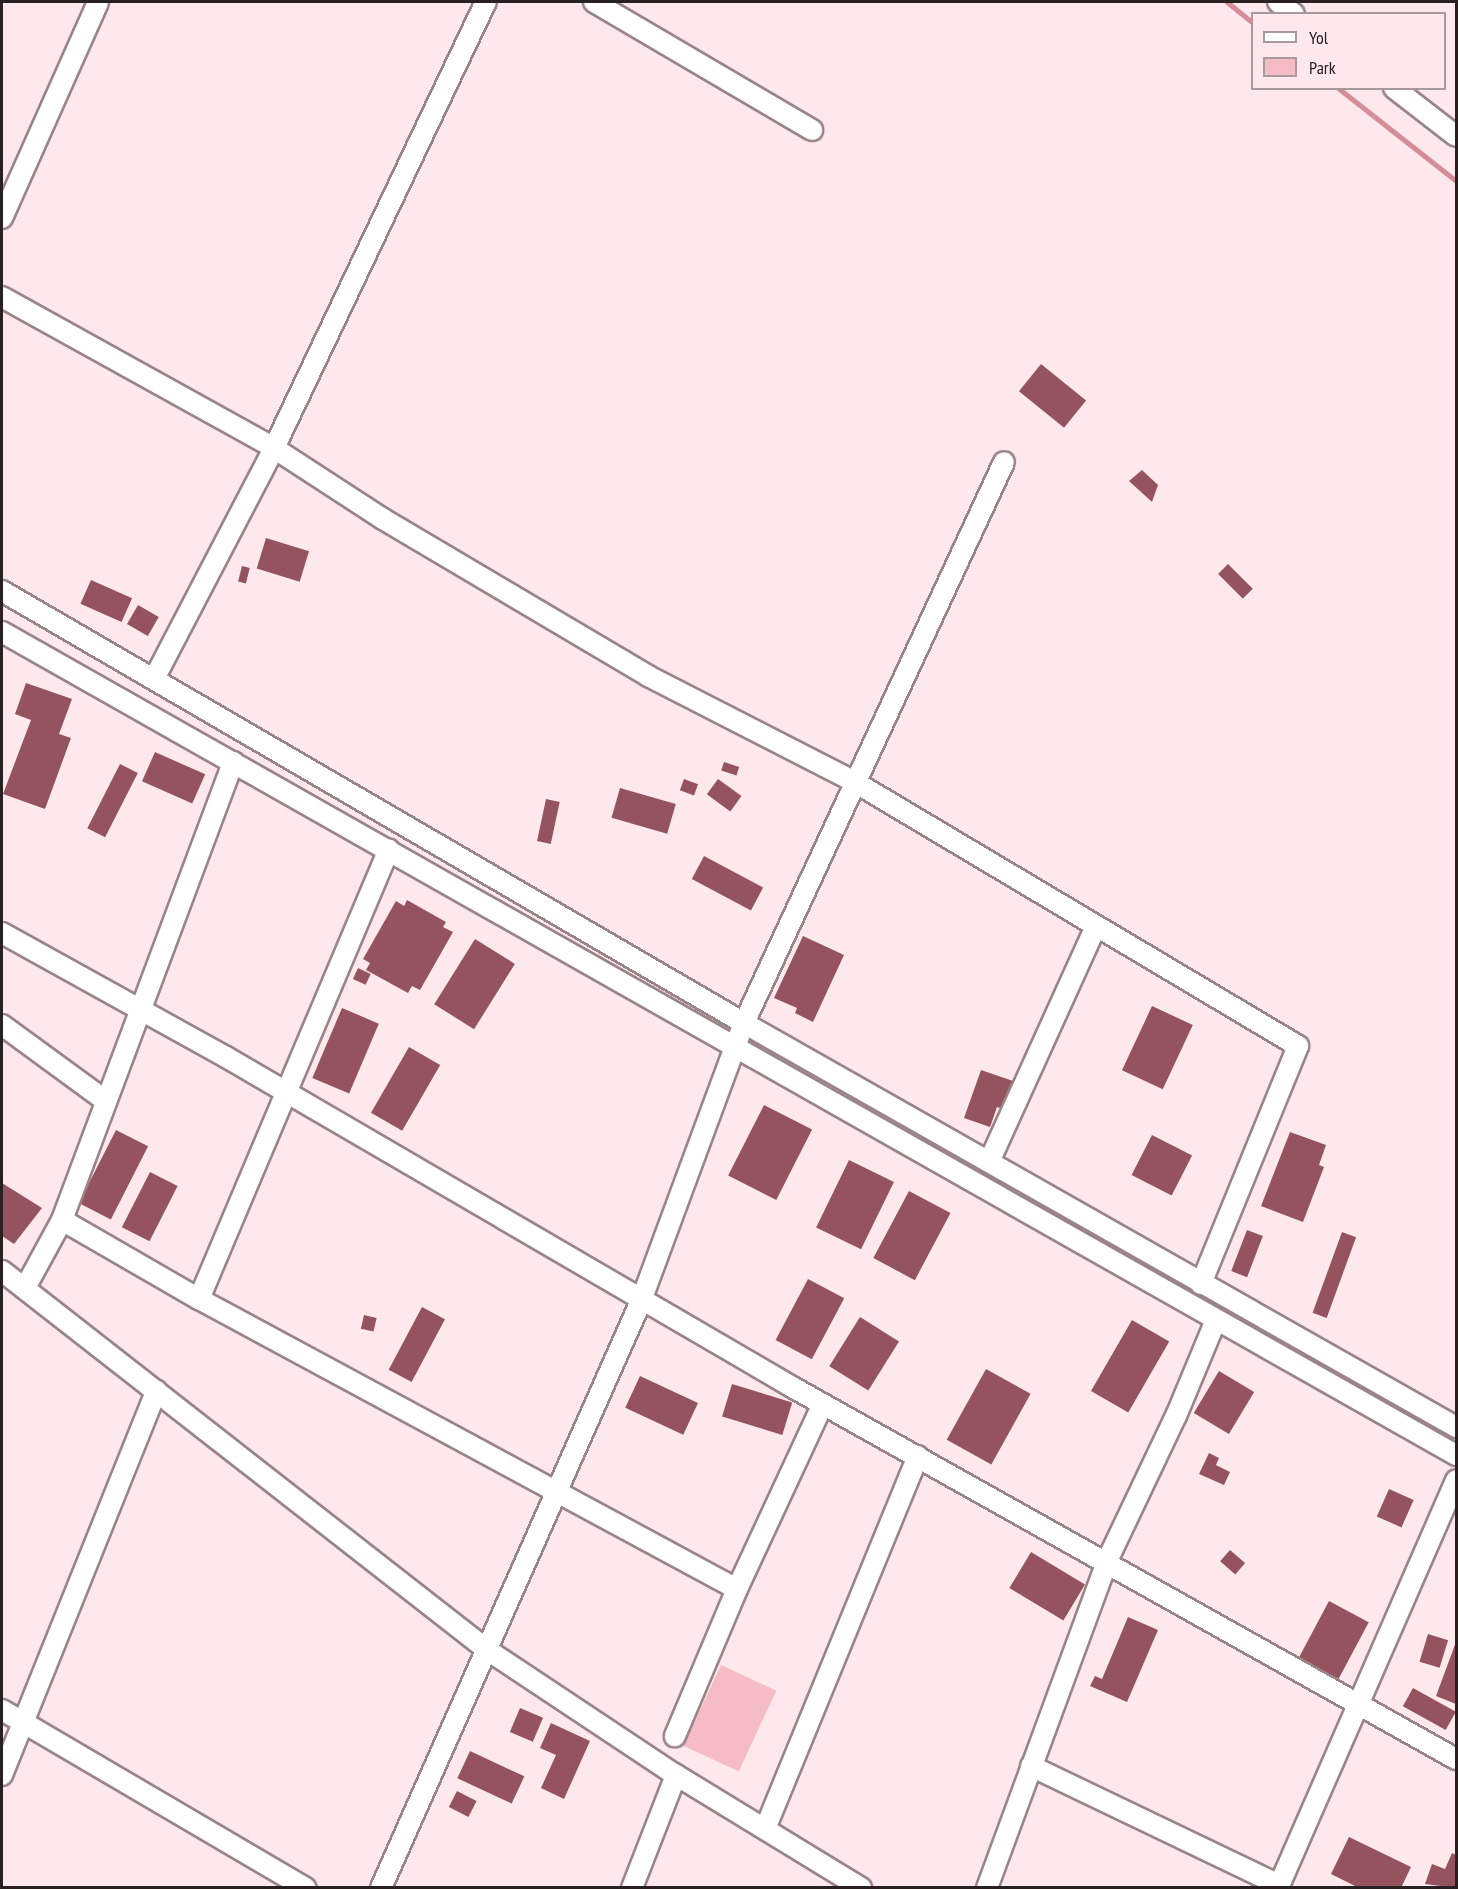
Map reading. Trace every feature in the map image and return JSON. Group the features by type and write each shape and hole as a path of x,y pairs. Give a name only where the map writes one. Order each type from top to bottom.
{"street":[{"path":"2,218 98,2"},
{"path":"155,677 274,448 486,2"},
{"path":"594,2 812,130"},
{"path":"1278,2 1291,12"},
{"path":"1397,90 1456,136"},
{"path":"2,297 274,448 383,519 648,676 853,781 1095,928 1298,1046 1201,1284"},
{"path":"381,1887 641,1301 744,1023 853,781 1004,462"},
{"path":"2,591 155,677 744,1023 1456,1427"},
{"path":"2,632 736,1044 1456,1455"},
{"path":"25,1288 62,1220 233,762"},
{"path":"199,1299 389,850"},
{"path":"989,1162 1095,928"},
{"path":"2,933 287,1093 641,1301 1107,1561 1358,1706 1456,1759"},
{"path":"2,1025 106,1101"},
{"path":"62,1220 199,1299 737,1589"},
{"path":"2,1271 486,1649 676,1775 861,1887"},
{"path":"987,1887 1107,1561 1176,1416 1216,1320"},
{"path":"2,1775 156,1390"},
{"path":"675,1736 737,1589 823,1404"},
{"path":"765,1829 918,1456"},
{"path":"1031,1766 1279,1886 1456,1480"},
{"path":"2,1710 306,1887"},
{"path":"632,1887 676,1775"}],"green space":[{"path":"721,1665 776,1691 739,1771 683,1746"}],"building":[{"path":"1041,364 1086,401 1064,428 1019,391"},
{"path":"1142,470 1158,485 1152,502 1129,481"},
{"path":"266,538 309,551 300,582 257,569"},
{"path":"1228,564 1253,589 1243,599 1218,574"},
{"path":"242,566 250,568 246,583 238,582"},
{"path":"91,580 132,598 122,622 80,604"},
{"path":"138,605 159,617 148,636 127,624"},
{"path":"26,683 72,699 59,734 71,738 45,809 3,794 31,720 15,714"},
{"path":"155,752 205,774 192,804 142,781"},
{"path":"724,762 739,767 736,776 721,771"},
{"path":"120,764 138,773 105,837 87,828"},
{"path":"684,779 698,784 694,795 680,790"},
{"path":"718,779 741,796 730,811 707,794"},
{"path":"620,788 676,804 667,834 611,818"},
{"path":"546,799 560,802 551,844 537,841"},
{"path":"704,856 763,887 751,910 692,879"},
{"path":"407,900 446,922 443,927 453,932 420,990 412,986 408,993 366,970 370,963 363,959 396,901 404,906"},
{"path":"803,936 844,955 813,1022 795,1013 797,1008 774,998"},
{"path":"475,939 515,964 474,1029 434,1004"},
{"path":"358,968 371,974 366,985 353,979"},
{"path":"1152,1006 1193,1025 1163,1089 1122,1070"},
{"path":"342,1008 379,1024 349,1094 312,1078"},
{"path":"409,1047 440,1065 402,1131 371,1113"},
{"path":"981,1070 1016,1082 1006,1110 997,1107 990,1127 964,1118"},
{"path":"764,1105 812,1130 776,1200 728,1175"},
{"path":"116,1130 148,1146 111,1219 79,1203"},
{"path":"1290,1132 1326,1145 1319,1165 1324,1167 1303,1222 1261,1206"},
{"path":"1152,1135 1192,1155 1172,1196 1132,1175"},
{"path":"849,1160 894,1182 861,1249 816,1227"},
{"path":"150,1172 178,1186 149,1241 122,1227"},
{"path":"2,1183 42,1208 14,1244 2,1236"},
{"path":"909,1191 950,1213 915,1280 873,1258"},
{"path":"1247,1230 1263,1236 1247,1277 1231,1271"},
{"path":"1342,1232 1356,1237 1327,1318 1313,1313"},
{"path":"808,1279 844,1298 812,1359 776,1340"},
{"path":"422,1307 445,1319 412,1382 389,1370"},
{"path":"364,1315 377,1318 374,1332 361,1329"},
{"path":"860,1317 899,1341 868,1391 829,1366"},
{"path":"1132,1320 1169,1342 1128,1413 1091,1391"},
{"path":"986,1369 1031,1394 991,1465 947,1440"},
{"path":"1219,1371 1254,1392 1229,1434 1194,1413"},
{"path":"640,1376 698,1403 683,1435 625,1408"},
{"path":"732,1384 792,1402 782,1435 722,1417"},
{"path":"1209,1453 1219,1458 1216,1465 1230,1472 1224,1485 1199,1474"},
{"path":"1389,1489 1414,1500 1401,1527 1377,1516"},
{"path":"1230,1550 1245,1563 1235,1574 1220,1561"},
{"path":"1031,1552 1085,1584 1063,1620 1009,1588"},
{"path":"1329,1601 1369,1622 1337,1682 1297,1661"},
{"path":"1128,1617 1158,1630 1127,1702 1090,1686 1095,1676 1102,1679"},
{"path":"1428,1634 1448,1640 1440,1668 1420,1662"},
{"path":"1456,1642 1456,1704 1436,1696"},
{"path":"1413,1688 1456,1712 1446,1730 1403,1706"},
{"path":"520,1708 543,1718 533,1742 510,1732"},
{"path":"551,1723 590,1741 564,1799 541,1788 556,1755 540,1748"},
{"path":"470,1751 524,1776 512,1804 457,1778"},
{"path":"457,1791 477,1801 468,1817 449,1807"},
{"path":"1349,1837 1411,1867 1401,1888 1359,1888 1331,1874"},
{"path":"1452,1853 1456,1855 1456,1888 1425,1884 1432,1864 1445,1869"}],"waterway":[{"path":"1227,2 1251,21"},
{"path":"1341,90 1456,181"}]}
